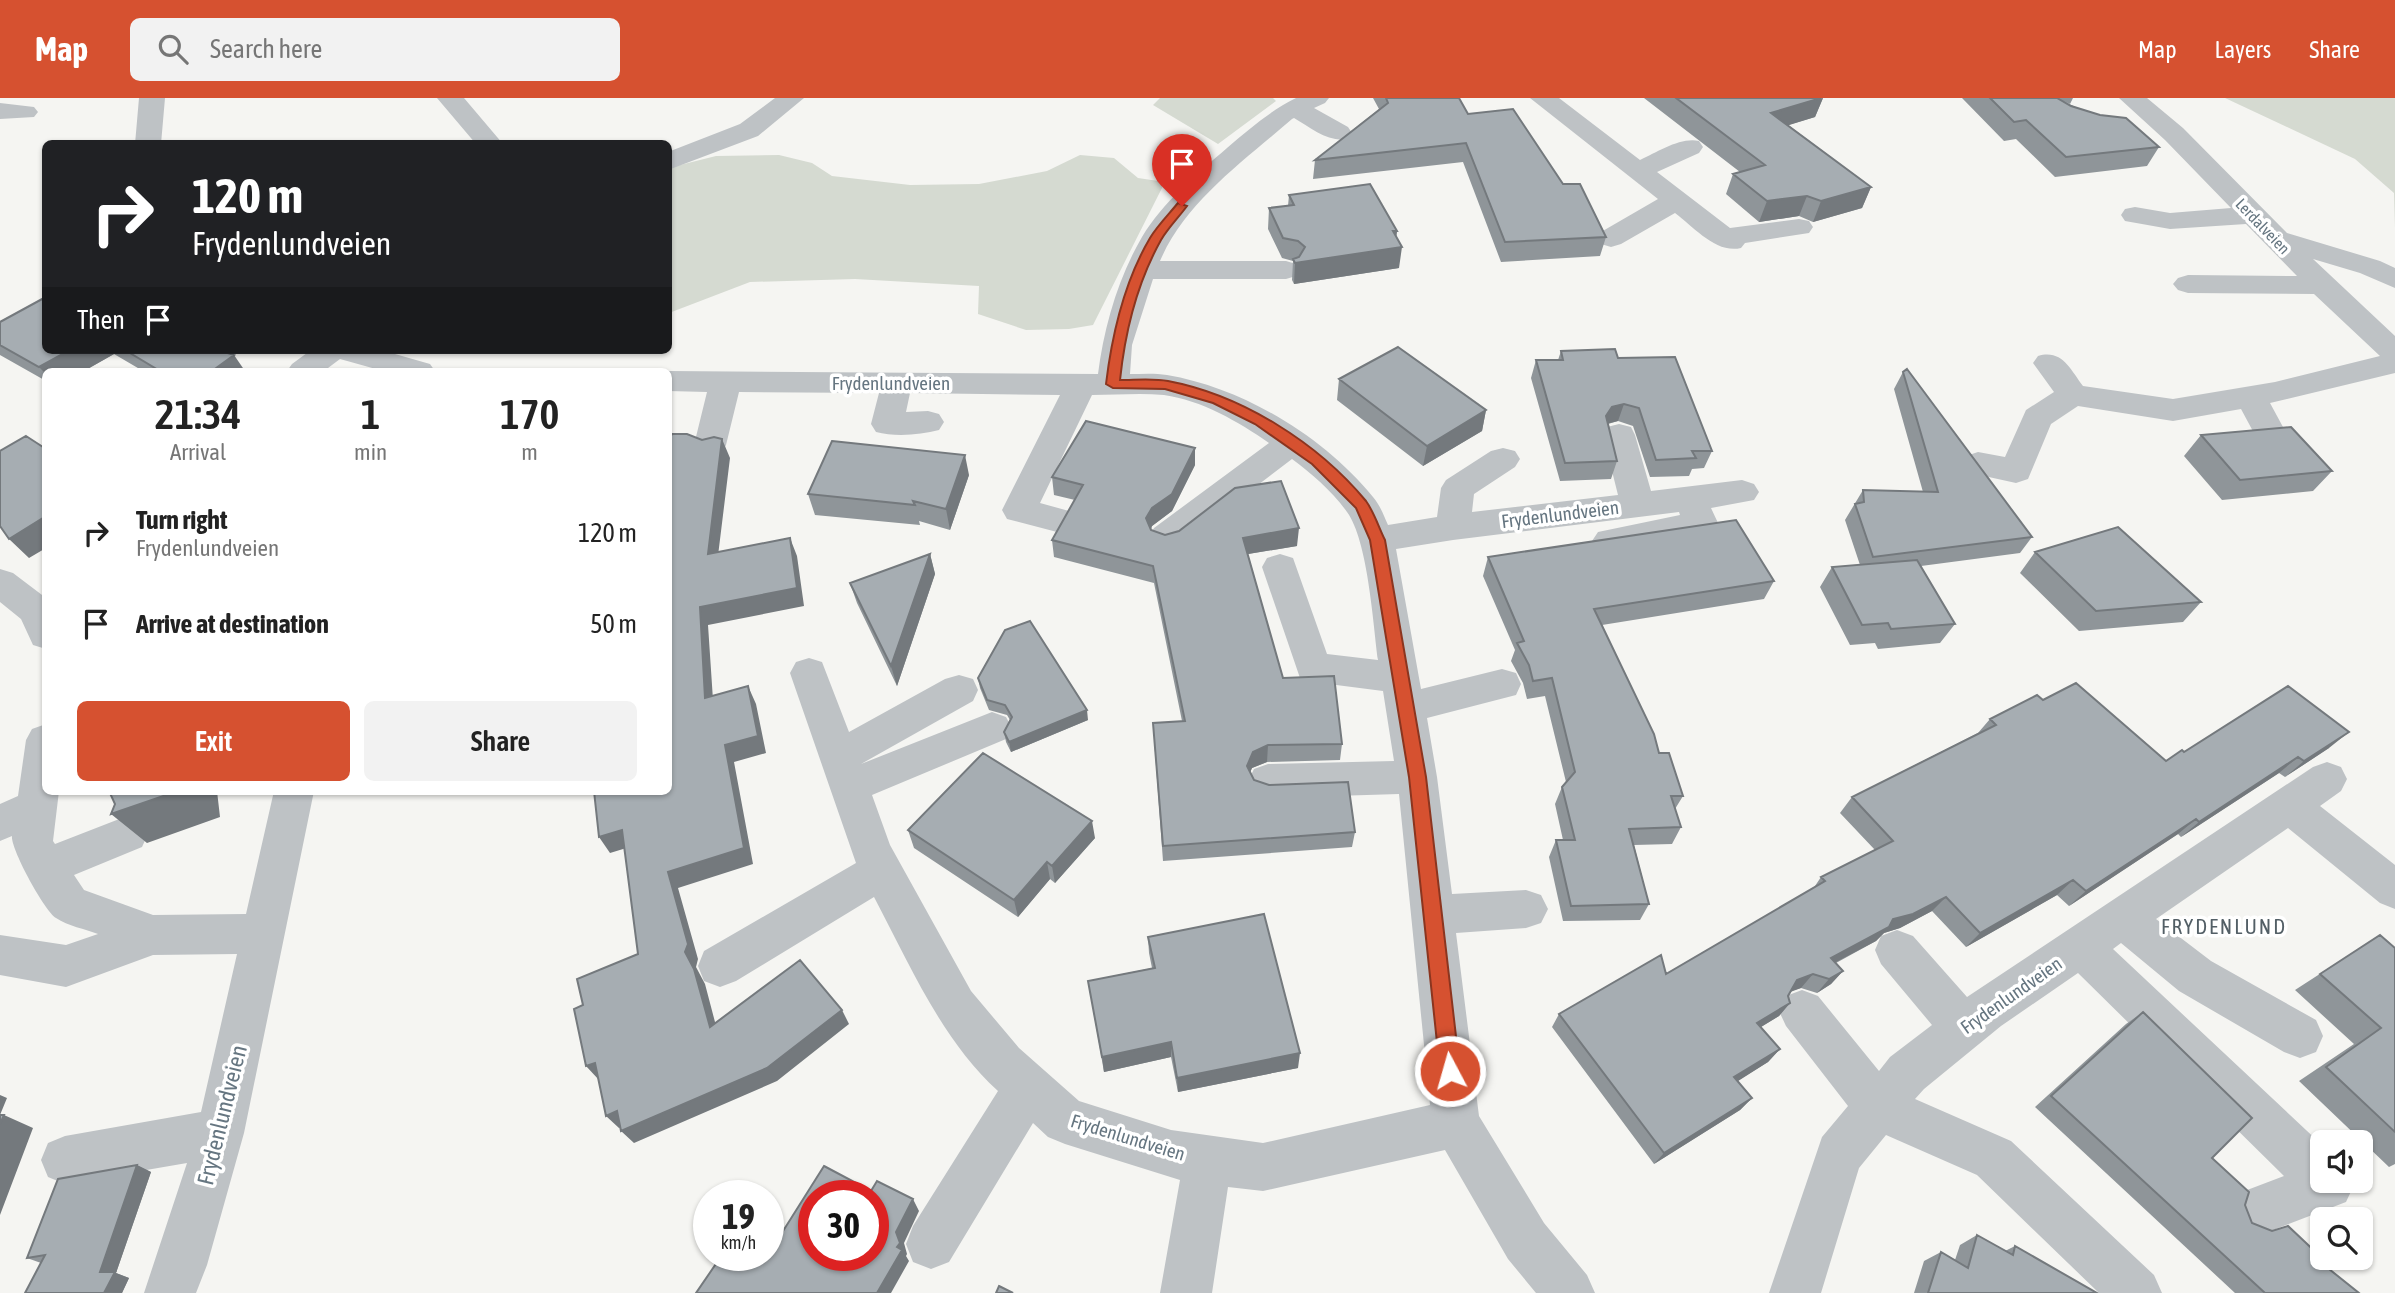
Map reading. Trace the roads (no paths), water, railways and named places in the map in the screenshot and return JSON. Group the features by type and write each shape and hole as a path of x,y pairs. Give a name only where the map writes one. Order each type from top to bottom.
{"street":[{"path":"148,140 152,98"},
{"path":"450,98 487,140"},
{"path":"672,160 749,130 791,98"},
{"name":"Lerdalveien","path":"2132,98 2174,134 2274,238 2395,353"},
{"path":"1057,520 1019,510 1097,384 1117,345 1130,298 1156,238 1195,190 1283,114 1305,103 1339,133"},
{"path":"1562,104 1639,170 1728,240 1799,228"},
{"path":"2138,131 2174,134"},
{"path":"1639,170 1690,147"},
{"path":"1611,238 1677,200"},
{"path":"2135,215 2170,221 2253,215"},
{"path":"2274,238 2370,267 2395,279"},
{"path":"1142,270 1286,270"},
{"path":"2189,284 2322,285"},
{"path":"307,368 326,354"},
{"path":"359,354 408,368"},
{"path":"2049,362 2073,395"},
{"path":"1978,464 2016,471 2037,418 2073,395 2173,410 2250,396 2395,363"},
{"name":"Frydenlundveien","path":"672,381 1166,385 1217,400 1259,421 1317,461 1362,506 1377,540 1418,777 1456,1123 1526,1241 1562,1290"},
{"path":"710,445 726,381"},
{"path":"897,383 887,424 928,422"},
{"path":"2250,396 2267,427"},
{"path":"2173,410 2201,434"},
{"path":"1619,435 1636,504"},
{"path":"1166,537 1291,443"},
{"path":"1453,527 1458,488 1503,459"},
{"name":"Frydenlundveien","path":"1377,540 1453,527 1742,492"},
{"path":"1610,541 1701,523 1690,498"},
{"path":"1280,567 1313,667 1404,693 1502,684"},
{"path":"0,582 36,611 42,623"},
{"name":"Frydenlundveien","path":"809,673 871,850 955,1006 1002,1065 1065,1120 1171,1154 1263,1167 1456,1123"},
{"path":"844,772 958,690"},
{"path":"844,772 992,728"},
{"path":"42,751 18,815 32,844 69,904 153,935"},
{"path":"1268,781 1418,777"},
{"name":"Frydenlundveien","path":"1795,1293 1839,1154 1907,1073 1964,1028 2080,946 2327,779"},
{"name":"Frydenlundveien","path":"170,1293 181,1265 220,1133 293,795"},
{"path":"2289,805 2395,890"},
{"path":"46,867 127,834"},
{"path":"720,966 882,870"},
{"path":"1433,915 1526,909"},
{"path":"2122,918 2195,976 2300,1036"},
{"path":"0,955 66,966 153,935 263,934"},
{"path":"2080,946 2310,1167"},
{"path":"1897,950 1964,1028"},
{"path":"1802,1011 1878,1107 1994,1157 2136,1293"},
{"path":"931,1244 1028,1087"},
{"path":"65,1160 220,1133"},
{"path":"1186,1293 1208,1159"},
{"path":"2252,1213 2310,1192"}],"district":[{"name":"FRYDENLUND","path":"2224,927"}]}
